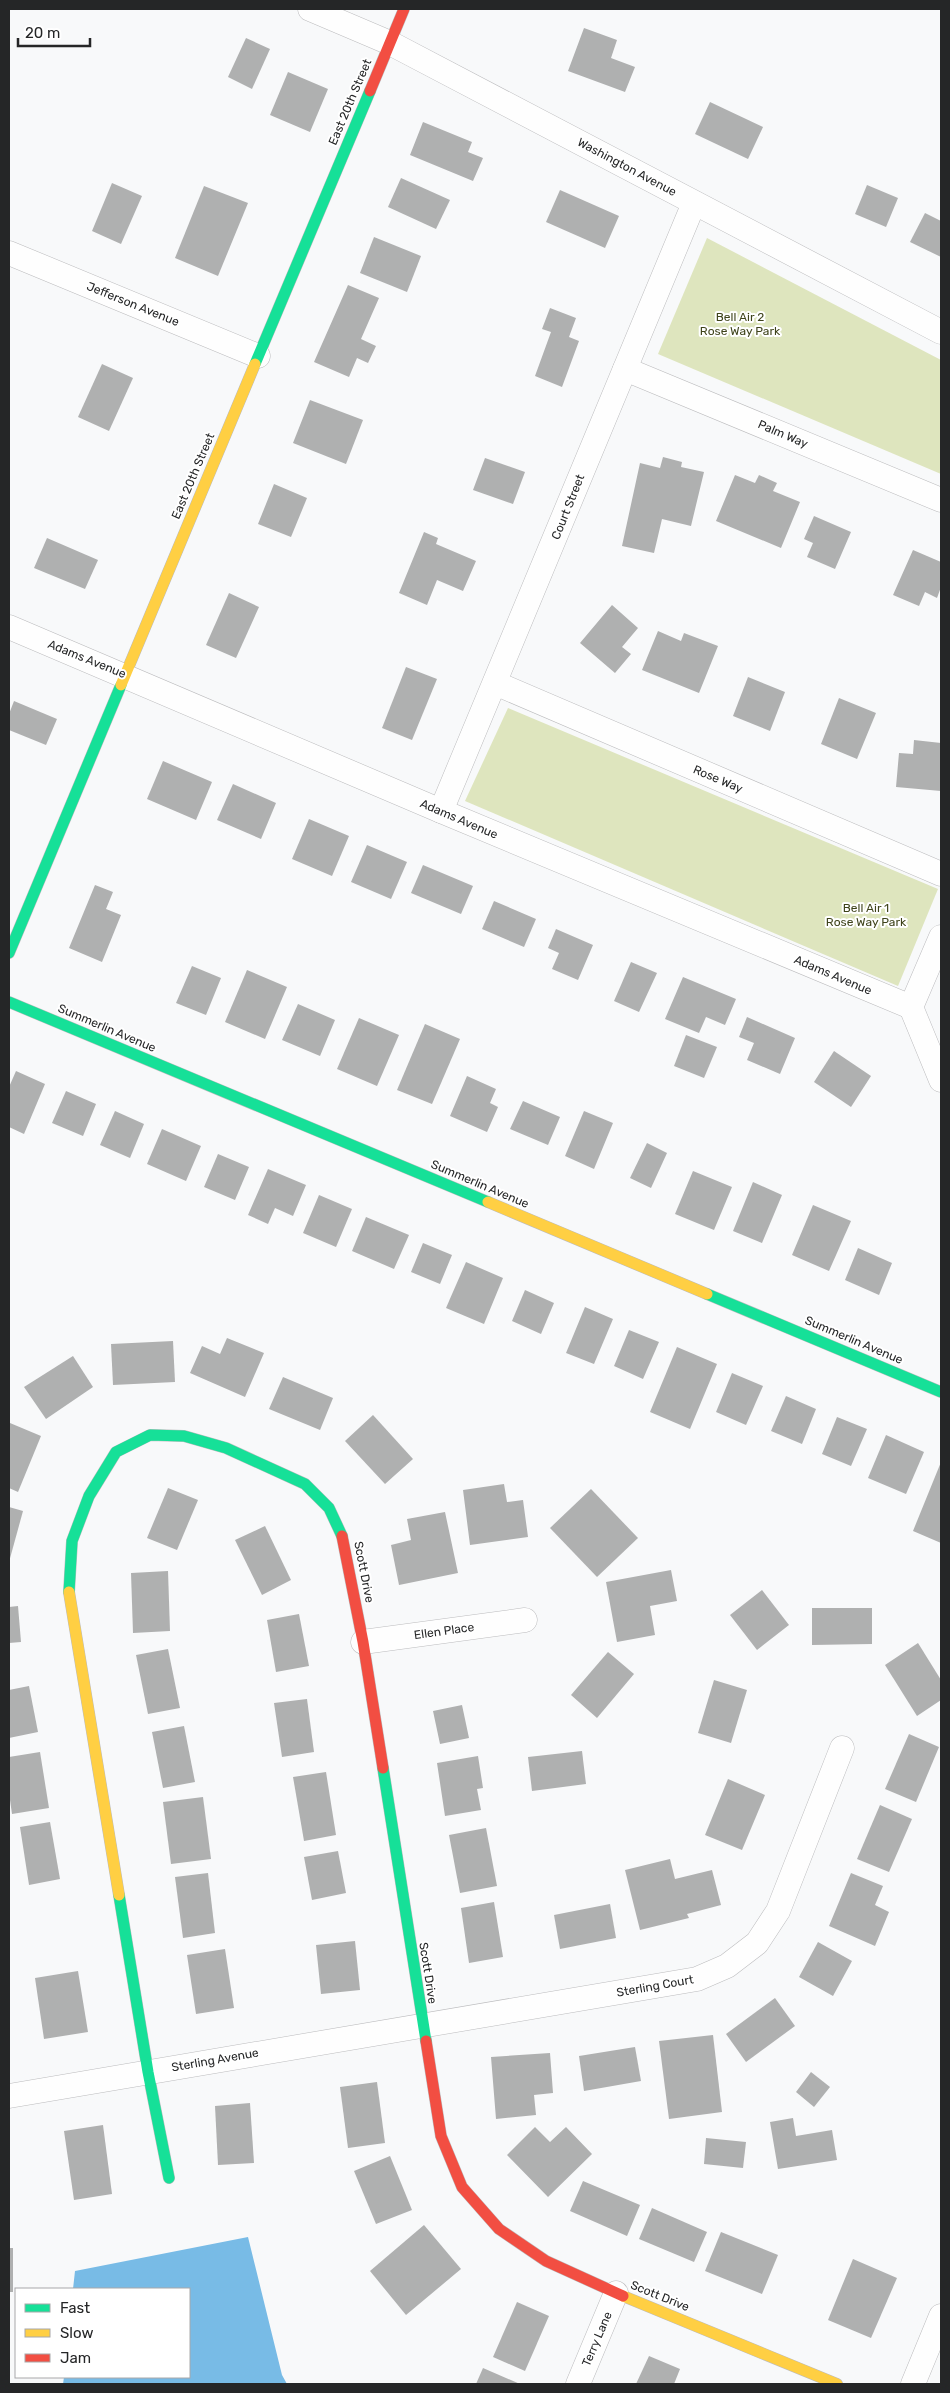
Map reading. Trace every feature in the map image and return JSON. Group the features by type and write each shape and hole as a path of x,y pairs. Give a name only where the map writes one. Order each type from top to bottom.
{"street":[{"name":"Washington Avenue","path":"310,9 390,43 941,332"},
{"name":"East 20th Street","path":"9,953 404,9"},
{"name":"Court Street","path":"441,811 694,203"},
{"name":"Jefferson Avenue","path":"9,253 258,356"},
{"name":"Palm Way","path":"625,368 941,500"},
{"name":"Adams Avenue","path":"9,627 911,1008"},
{"name":"Rose Way","path":"495,683 941,874"},
{"path":"941,937 911,1008 941,1080"},
{"name":"Summerlin Avenue","path":"9,1002 941,1392"},
{"name":"Scott Drive","path":"169,2178 148,2072 68,1589 72,1541 89,1496 116,1452 150,1435 184,1436 226,1448 305,1484 329,1508 344,1539 363,1642 422,2026 441,2136 462,2187 499,2230 546,2261 616,2293 837,2384"},
{"name":"Ellen Place","path":"363,1642 525,1620"},
{"name":"Sterling Court","path":"422,2026 697,1979 727,1966 757,1943 778,1911 842,1748"},
{"name":"Sterling Avenue","path":"9,2096 422,2026"},
{"name":"Terry Lane","path":"578,2384 616,2293"},
{"path":"913,2384 941,2316"}],"green space":[{"name":"Bell Air 2 Rose Way Park","path":"707,238 941,360 941,474 658,354"},
{"name":"Bell Air 1 Rose Way Park","path":"508,708 938,889 898,986 465,801"}],"water":[{"path":"248,2237 282,2375 287,2384 63,2384 64,2378 190,2378 190,2288 73,2288 75,2271"}],"building":[{"path":"584,28 617,40 611,58 635,67 625,92 568,71"},
{"path":"246,38 270,49 252,89 228,77"},
{"path":"288,72 328,89 310,132 270,115"},
{"path":"710,102 763,127 748,159 695,134"},
{"path":"423,122 472,142 468,152 483,158 473,181 410,155"},
{"path":"401,178 450,200 436,229 388,207"},
{"path":"112,183 142,196 121,244 92,231"},
{"path":"867,185 898,198 886,227 855,214"},
{"path":"204,186 248,203 218,276 175,258"},
{"path":"560,190 619,216 605,248 546,222"},
{"path":"925,213 941,221 941,257 910,242"},
{"path":"374,237 421,256 407,292 360,273"},
{"path":"348,285 379,298 361,339 376,346 368,363 357,358 349,377 314,362"},
{"path":"550,308 576,318 569,337 579,341 562,387 535,376 551,332 542,329"},
{"path":"102,364 133,378 109,431 78,417"},
{"path":"310,400 363,420 346,464 293,443"},
{"path":"663,457 682,462 681,467 704,472 691,526 662,519 654,553 622,546 640,463 660,468"},
{"path":"485,458 525,472 513,504 473,490"},
{"path":"735,475 755,483 759,475 777,483 773,491 800,502 781,548 716,521"},
{"path":"274,484 307,498 291,537 258,524"},
{"path":"814,516 851,532 835,569 807,557 813,543 804,539"},
{"path":"424,532 438,538 436,544 476,561 463,591 437,580 427,605 399,593"},
{"path":"47,538 98,560 85,589 34,568"},
{"path":"913,550 941,562 941,587 937,598 925,592 919,606 893,595"},
{"path":"229,593 259,607 236,658 206,645"},
{"path":"612,605 638,628 622,647 631,654 615,673 580,643"},
{"path":"658,631 681,641 684,633 718,646 699,693 642,670"},
{"path":"406,667 437,679 412,740 382,728"},
{"path":"748,677 785,692 770,731 733,716"},
{"path":"839,698 876,713 857,759 821,744"},
{"path":"14,701 57,719 46,745 9,730 9,714"},
{"path":"914,740 941,743 941,791 896,787 899,753 913,754"},
{"path":"163,761 212,782 196,820 147,799"},
{"path":"233,784 276,803 261,839 217,820"},
{"path":"309,819 349,836 332,876 292,859"},
{"path":"367,845 407,862 391,899 351,882"},
{"path":"423,865 473,886 461,914 411,893"},
{"path":"95,885 113,892 106,909 121,915 102,962 69,948"},
{"path":"494,901 536,919 524,947 482,929"},
{"path":"556,929 593,945 578,980 552,969 559,953 548,948"},
{"path":"631,962 657,973 639,1012 614,1001"},
{"path":"192,966 221,978 206,1015 176,1003"},
{"path":"247,970 287,987 265,1039 225,1022"},
{"path":"683,977 736,999 725,1025 706,1017 699,1033 665,1019"},
{"path":"298,1004 335,1020 320,1056 282,1040"},
{"path":"747,1017 795,1038 780,1074 747,1060 754,1043 739,1037"},
{"path":"359,1018 399,1035 377,1086 337,1069"},
{"path":"425,1024 460,1039 432,1104 397,1090"},
{"path":"686,1035 717,1047 704,1078 674,1066"},
{"path":"834,1051 871,1076 851,1107 814,1082"},
{"path":"16,1071 45,1084 24,1134 9,1127 9,1087"},
{"path":"467,1076 496,1089 490,1103 498,1107 487,1132 450,1116"},
{"path":"66,1091 96,1104 83,1136 52,1123"},
{"path":"523,1101 560,1117 548,1145 510,1129"},
{"path":"115,1111 144,1124 130,1158 100,1145"},
{"path":"584,1111 613,1123 594,1169 565,1156"},
{"path":"162,1129 201,1146 186,1181 147,1164"},
{"path":"647,1143 667,1153 651,1188 630,1178"},
{"path":"218,1154 249,1167 235,1200 204,1187"},
{"path":"268,1169 306,1185 293,1216 275,1208 268,1224 248,1215"},
{"path":"693,1171 732,1187 714,1230 675,1214"},
{"path":"753,1182 782,1195 762,1243 733,1231"},
{"path":"319,1195 352,1209 336,1247 303,1233"},
{"path":"813,1205 851,1221 829,1271 792,1255"},
{"path":"366,1217 409,1235 394,1269 352,1251"},
{"path":"423,1243 452,1255 440,1284 411,1272"},
{"path":"858,1248 892,1263 879,1295 845,1280"},
{"path":"466,1262 503,1278 484,1324 446,1308"},
{"path":"525,1290 554,1303 541,1334 512,1321"},
{"path":"585,1307 613,1319 594,1364 566,1353"},
{"path":"629,1330 659,1342 643,1379 614,1366"},
{"path":"227,1338 264,1353 245,1397 190,1373 202,1346 220,1354"},
{"path":"173,1341 175,1382 113,1385 111,1344"},
{"path":"677,1347 717,1364 690,1429 650,1412"},
{"path":"73,1356 93,1387 46,1419 24,1387"},
{"path":"732,1373 763,1386 746,1425 716,1412"},
{"path":"283,1377 333,1398 320,1430 269,1409"},
{"path":"786,1396 816,1409 802,1444 771,1431"},
{"path":"373,1415 413,1459 385,1484 345,1441"},
{"path":"837,1417 867,1429 851,1466 822,1454"},
{"path":"10,1423 41,1436 18,1492 9,1488"},
{"path":"886,1435 924,1452 906,1494 868,1478"},
{"path":"941,1462 941,1543 913,1531"},
{"path":"504,1484 507,1502 523,1500 528,1537 470,1545 463,1490"},
{"path":"168,1488 198,1500 177,1550 147,1538"},
{"path":"591,1489 638,1538 597,1577 550,1528"},
{"path":"9,1507 23,1511 9,1562"},
{"path":"445,1512 458,1573 399,1585 391,1545 411,1540 407,1519"},
{"path":"265,1526 291,1580 262,1595 235,1540"},
{"path":"671,1570 677,1601 650,1606 655,1635 617,1642 606,1582"},
{"path":"168,1571 170,1631 133,1633 131,1573"},
{"path":"762,1590 789,1625 757,1650 730,1615"},
{"path":"18,1606 21,1642 9,1643 9,1607"},
{"path":"812,1608 872,1608 872,1644 812,1645"},
{"path":"299,1614 309,1666 276,1672 267,1620"},
{"path":"918,1643 941,1680 941,1700 917,1716 885,1665"},
{"path":"168,1649 180,1708 148,1714 136,1655"},
{"path":"608,1652 634,1674 597,1718 571,1695"},
{"path":"714,1680 747,1690 731,1743 698,1733"},
{"path":"29,1686 38,1732 9,1738 9,1690"},
{"path":"307,1699 314,1752 282,1757 274,1703"},
{"path":"462,1705 469,1738 440,1744 433,1711"},
{"path":"184,1726 195,1782 163,1788 152,1732"},
{"path":"909,1734 939,1747 916,1802 885,1789"},
{"path":"582,1751 586,1784 532,1791 528,1757"},
{"path":"40,1752 49,1808 12,1814 9,1793 9,1757"},
{"path":"478,1756 483,1788 477,1789 481,1810 445,1816 437,1763"},
{"path":"326,1772 336,1835 304,1841 293,1777"},
{"path":"728,1779 765,1795 742,1850 705,1835"},
{"path":"203,1797 211,1859 171,1864 163,1802"},
{"path":"880,1805 912,1819 889,1872 857,1859"},
{"path":"50,1822 60,1879 29,1885 20,1827"},
{"path":"486,1828 497,1886 460,1893 449,1835"},
{"path":"338,1851 346,1893 312,1900 304,1857"},
{"path":"670,1859 675,1879 712,1870 721,1905 687,1914 689,1918 640,1930 625,1870"},
{"path":"208,1873 215,1933 183,1938 175,1877"},
{"path":"851,1873 883,1886 875,1905 889,1912 875,1946 829,1926"},
{"path":"494,1902 503,1957 469,1963 461,1908"},
{"path":"610,1904 616,1938 560,1949 554,1915"},
{"path":"355,1941 360,1990 321,1994 316,1945"},
{"path":"818,1942 852,1961 833,1996 799,1977"},
{"path":"225,1949 234,2008 196,2014 187,1955"},
{"path":"78,1971 88,2032 44,2039 35,1978"},
{"path":"775,1998 795,2026 746,2062 726,2034"},
{"path":"713,2035 722,2112 669,2119 659,2041"},
{"path":"635,2047 641,2081 584,2091 579,2056"},
{"path":"550,2053 553,2093 534,2095 536,2115 496,2119 491,2057"},
{"path":"811,2072 830,2087 814,2107 796,2092"},
{"path":"377,2082 385,2143 348,2148 340,2087"},
{"path":"250,2103 254,2163 218,2165 215,2106"},
{"path":"793,2118 796,2136 832,2130 837,2160 778,2169 770,2122"},
{"path":"103,2125 112,2194 74,2200 64,2131"},
{"path":"535,2127 550,2142 566,2127 592,2154 548,2197 507,2155"},
{"path":"706,2138 746,2142 743,2168 704,2164"},
{"path":"390,2156 412,2210 376,2224 354,2171"},
{"path":"583,2181 640,2205 627,2236 570,2211"},
{"path":"652,2208 707,2232 694,2262 639,2239"},
{"path":"424,2225 461,2269 406,2315 370,2271"},
{"path":"721,2232 778,2255 762,2294 705,2271"},
{"path":"9,2248 13,2248 13,2292 9,2292"},
{"path":"853,2259 897,2278 871,2338 828,2320"},
{"path":"517,2302 549,2316 525,2371 493,2357"},
{"path":"649,2356 680,2369 674,2384 636,2384"},
{"path":"483,2368 520,2384 476,2384"}],"traffic: fast":[{"path":"255,364 370,91"},
{"path":"9,953 121,685"},
{"path":"9,1002 488,1202"},
{"path":"707,1294 941,1392"},
{"path":"69,1592 72,1541 89,1496 116,1452 150,1435 184,1436 226,1448 305,1484 329,1508 342,1536"},
{"path":"383,1768 426,2041"},
{"path":"119,1895 148,2072 169,2178"}],"traffic: slow":[{"path":"121,685 255,364"},
{"path":"488,1202 707,1294"},
{"path":"69,1592 119,1895"},
{"path":"623,2296 837,2384"}],"traffic: jam":[{"path":"370,91 404,9"},
{"path":"342,1536 363,1642 383,1768"},
{"path":"426,2041 441,2136 462,2187 499,2229 546,2261 623,2296"}]}
